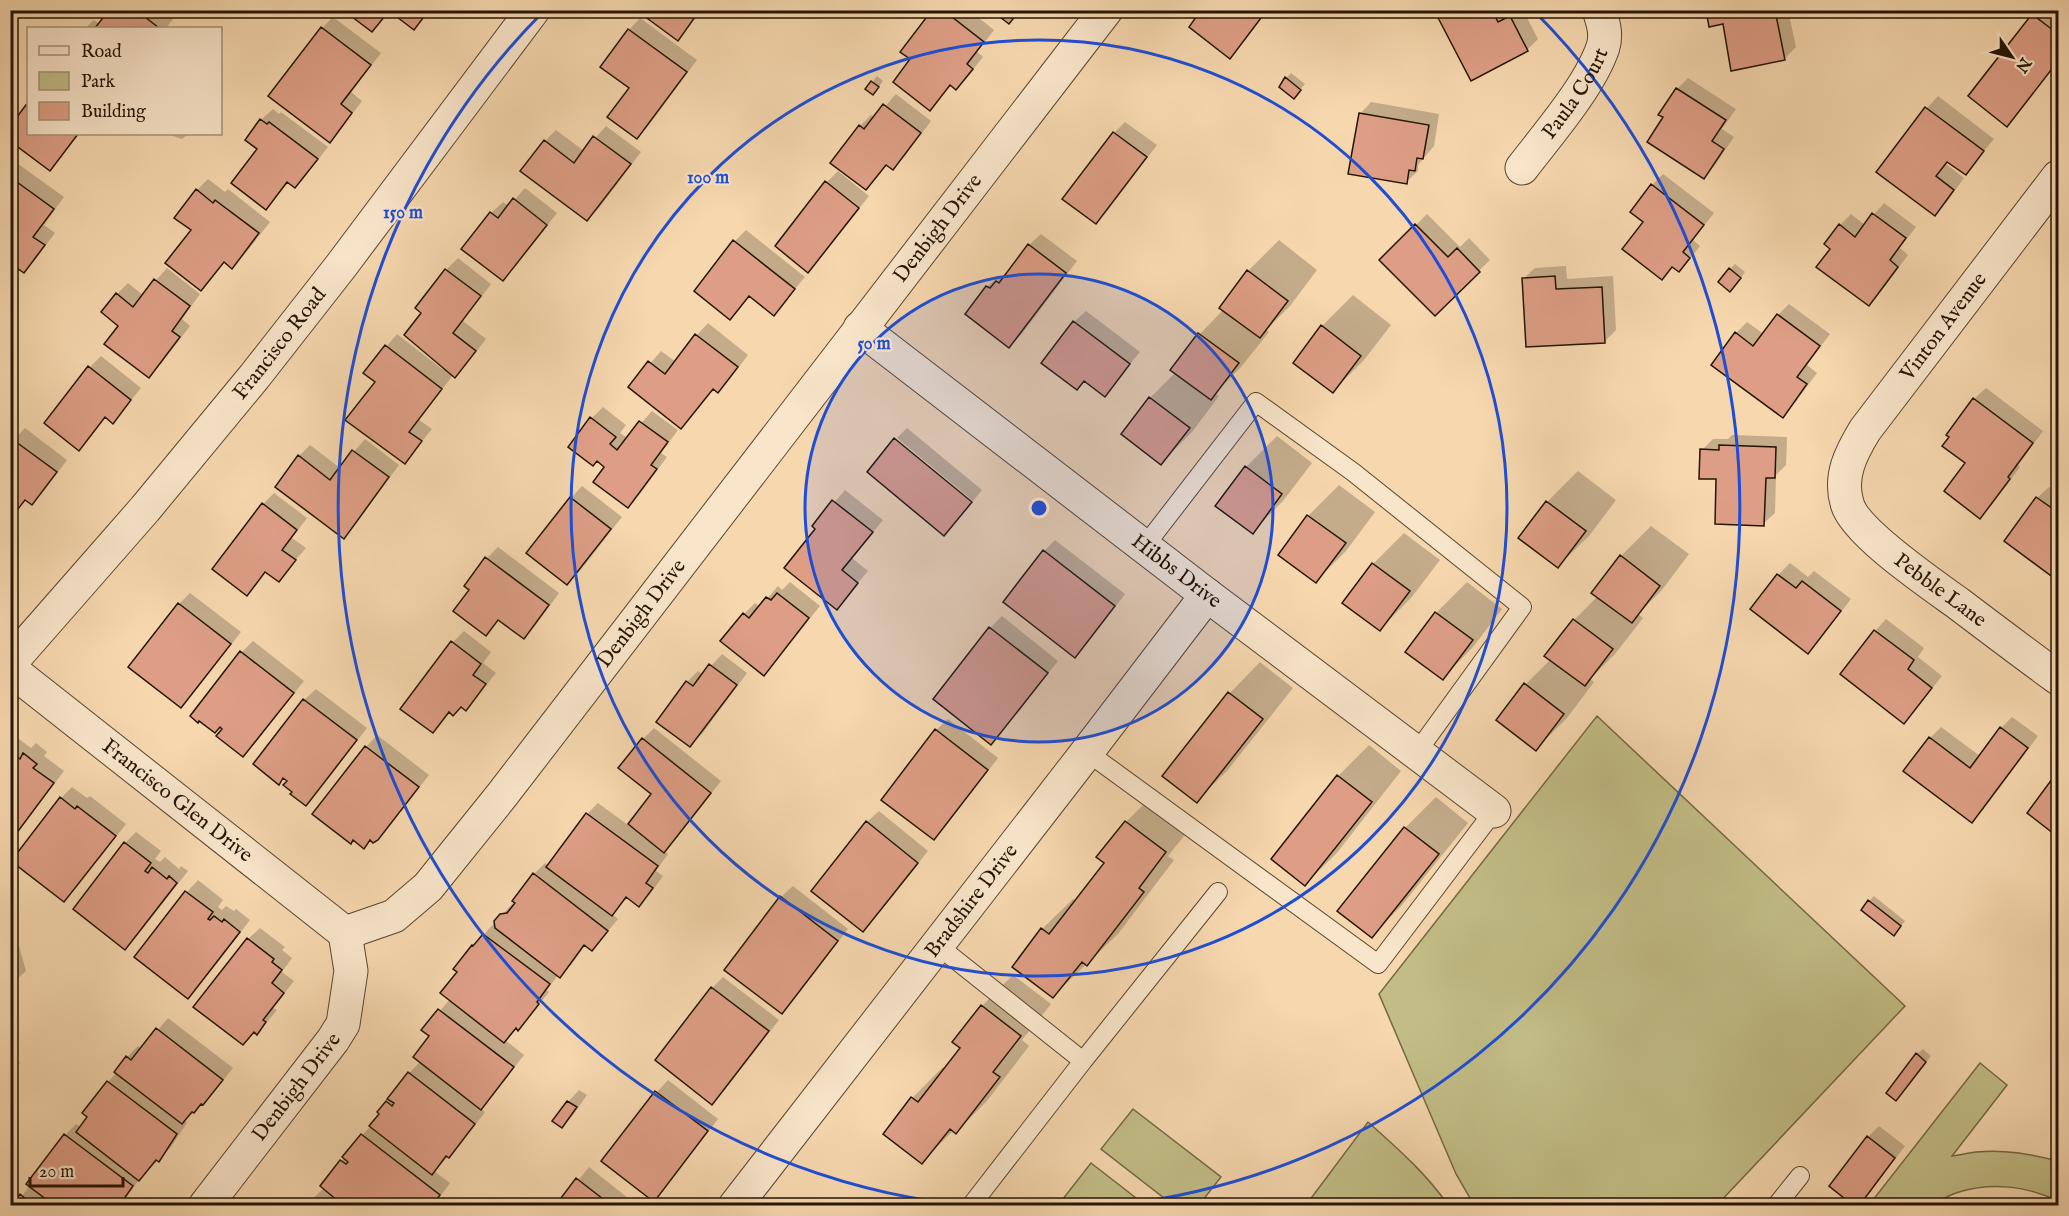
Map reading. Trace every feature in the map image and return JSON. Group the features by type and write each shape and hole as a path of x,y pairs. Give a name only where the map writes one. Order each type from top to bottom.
{"street":[{"name":"Francisco Road","path":"10,663 145,509 254,377 341,266 533,10"},
{"name":"Denbigh Drive","path":"205,1206 343,1024 351,971 345,933 394,916 428,887 502,795 1106,10"},
{"name":"Paula Court","path":"1522,168 1588,79 1604,45 1604,25 1599,10"},
{"name":"Vinton Avenue","path":"1844,484 1850,455 1865,430 2058,177"},
{"name":"Hibbs Drive","path":"860,328 1144,547 1494,811"},
{"name":"Pebble Lane","path":"1844,484 1847,506 1858,522 1887,550 2058,678"},
{"name":"Bradshire Drive","path":"735,1206 1088,752 1206,594"},
{"name":"Francisco Glen Drive","path":"10,669 345,933"}],"lane":[{"path":"1144,547 1256,402 1353,472 1522,607 1417,752"},
{"path":"1088,752 1378,964 1494,811"},
{"path":"973,1203 1218,892"},
{"path":"937,945 1083,1061"},
{"path":"1776,1206 1800,1176"}],"green space":[{"path":"1597,716 1905,1006 1717,1205 1474,1205 1456,1174 1379,994"},
{"path":"1980,1063 2007,1085 1952,1156 1997,1151 2027,1154 2058,1161 2058,1201 2022,1189 1997,1186 1959,1192 1924,1206 1869,1205"},
{"path":"1133,1109 1221,1177 1199,1205 1173,1205 1101,1149"},
{"path":"1368,1122 1421,1172 1448,1205 1306,1205"},
{"path":"1091,1163 1145,1205 1061,1206 1059,1204"}],"building":[{"path":"109,10 136,10 158,27 96,27"},
{"path":"343,10 429,10 414,30 389,11 372,32"},
{"path":"643,10 700,10 678,41 640,13"},
{"path":"932,10 943,10 984,42 967,64 973,69 956,90 950,85 930,111 893,82 910,59 900,52"},
{"path":"991,10 1020,10 1009,24"},
{"path":"1201,10 1267,10 1230,59 1189,27"},
{"path":"1437,10 1492,10 1498,22 1510,16 1528,51 1471,81 1435,12"},
{"path":"1706,10 1775,10 1785,60 1731,71 1723,24 1709,27"},
{"path":"2032,14 2058,34 2058,61 2007,127 1968,96"},
{"path":"321,27 371,65 341,104 352,113 330,143 268,96"},
{"path":"628,29 687,72 637,139 607,117 629,88 600,67"},
{"path":"1285,77 1301,90 1294,99 1279,87"},
{"path":"871,81 879,87 873,95 865,89"},
{"path":"1676,88 1726,120 1712,141 1724,149 1704,179 1647,142 1663,117 1658,115"},
{"path":"883,104 921,133 893,170 886,165 866,190 830,163 859,125 864,129"},
{"path":"26,105 27,135 77,135 50,171 10,141 10,126"},
{"path":"1925,107 1984,151 1966,175 1947,162 1936,176 1954,190 1935,216 1876,172"},
{"path":"1359,113 1429,125 1423,159 1417,158 1415,171 1409,170 1407,184 1348,174"},
{"path":"260,119 267,124 269,122 318,159 295,188 287,182 266,210 231,183 257,149 245,140"},
{"path":"1113,132 1147,157 1096,224 1062,199"},
{"path":"593,136 631,164 587,221 520,171 544,140 574,163"},
{"path":"10,177 54,209 33,237 45,245 24,273 10,263"},
{"path":"825,181 859,208 808,273 775,246"},
{"path":"1651,184 1704,225 1683,252 1690,258 1679,272 1672,267 1662,280 1622,249 1643,222 1630,212"},
{"path":"196,189 213,203 215,200 259,233 232,269 224,262 201,291 165,263 191,230 174,218"},
{"path":"513,198 547,225 503,281 461,249 490,212 498,218"},
{"path":"1872,213 1906,238 1890,260 1898,267 1869,306 1816,267 1830,249 1824,244 1839,224 1855,237"},
{"path":"1415,224 1448,257 1457,248 1480,272 1435,316 1379,260"},
{"path":"733,240 795,289 774,316 749,296 730,320 694,291"},
{"path":"1028,244 1066,273 1009,348 965,314 986,286 990,288 996,281 999,283"},
{"path":"1729,268 1741,278 1730,292 1718,282"},
{"path":"445,269 481,296 453,333 476,351 455,378 404,335 421,313 415,308"},
{"path":"1247,270 1288,301 1260,338 1219,308"},
{"path":"1555,276 1556,289 1602,287 1605,343 1526,347 1522,278"},
{"path":"154,279 190,306 172,331 180,337 149,378 104,344 118,326 101,312 116,293 133,307"},
{"path":"1777,314 1820,346 1797,377 1807,384 1783,418 1711,365 1735,332 1753,346"},
{"path":"1073,321 1130,364 1105,397 1084,381 1077,390 1041,363"},
{"path":"1321,325 1361,356 1333,393 1293,363"},
{"path":"1198,333 1239,363 1211,400 1170,370"},
{"path":"695,334 738,367 718,393 713,389 681,429 628,387 648,361 665,374"},
{"path":"385,345 442,389 409,432 422,441 405,464 345,420 375,382 363,373"},
{"path":"88,366 131,400 113,424 105,417 79,451 44,423"},
{"path":"1149,397 1190,428 1161,465 1121,434"},
{"path":"1973,398 2033,443 1980,519 1944,491 1965,463 1942,446 1949,437 1946,435"},
{"path":"590,417 616,437 610,444 617,450 639,421 668,442 651,465 657,469 628,508 593,482 604,467 597,461 593,466 568,447"},
{"path":"894,438 972,502 944,536 867,472"},
{"path":"12,439 57,472 32,505 25,500 10,519 10,441"},
{"path":"1719,445 1776,447 1775,478 1766,478 1764,526 1715,524 1716,479 1699,479 1700,449 1719,450"},
{"path":"352,450 389,477 344,539 275,487 298,455 330,480"},
{"path":"1245,466 1282,494 1253,534 1215,506"},
{"path":"570,497 611,529 567,585 526,553"},
{"path":"2036,497 2056,511 2058,507 2058,581 2004,541"},
{"path":"832,500 873,532 842,570 858,583 837,610 784,568 815,529 812,526"},
{"path":"1546,501 1586,531 1558,568 1518,538"},
{"path":"262,503 297,530 282,550 296,560 279,582 265,572 247,596 212,569"},
{"path":"1307,515 1346,543 1316,583 1278,555"},
{"path":"1043,550 1115,606 1075,658 1003,602"},
{"path":"1620,555 1660,586 1632,623 1591,593"},
{"path":"485,557 549,605 524,639 498,620 486,636 453,611 469,590 464,586"},
{"path":"1372,563 1410,591 1380,631 1342,603"},
{"path":"1777,574 1796,588 1802,581 1841,611 1808,654 1750,609"},
{"path":"777,593 809,618 764,676 720,641 743,613 749,618 766,597 771,600"},
{"path":"178,603 231,644 181,708 128,667"},
{"path":"1435,612 1473,640 1443,680 1405,652"},
{"path":"1573,619 1613,649 1585,686 1544,656"},
{"path":"989,627 1048,673 991,745 933,699"},
{"path":"1874,630 1914,660 1908,669 1932,688 1904,724 1840,674"},
{"path":"451,641 481,664 473,675 486,684 466,711 461,707 453,716 449,712 433,733 400,709"},
{"path":"240,651 294,693 243,757 216,736 222,729 220,727 215,733 190,716"},
{"path":"709,664 737,685 690,747 656,722 686,681 693,686"},
{"path":"1524,683 1564,714 1536,751 1496,720"},
{"path":"1228,692 1263,719 1197,803 1162,776"},
{"path":"303,699 357,740 306,806 290,794 292,792 283,785 287,781 283,778 279,785 253,764"},
{"path":"2000,727 2028,748 1972,823 1903,771 1929,737 1970,768"},
{"path":"935,729 988,770 934,840 881,800"},
{"path":"642,738 711,793 664,853 628,824 651,794 618,768"},
{"path":"365,746 419,787 378,840 373,843 370,840 364,849 353,840 351,844 312,814"},
{"path":"10,752 20,759 23,753 37,764 33,768 54,783 10,842"},
{"path":"2058,771 2058,837 2027,813"},
{"path":"1337,775 1372,802 1305,886 1271,859"},
{"path":"60,797 75,809 77,806 116,836 64,902 11,861"},
{"path":"586,813 658,866 646,883 653,888 639,907 626,897 612,916 546,867"},
{"path":"866,821 918,863 863,932 811,891"},
{"path":"1125,821 1166,852 1139,888 1144,892 1087,966 1082,962 1053,998 1012,967 1041,928 1049,934 1104,863 1096,857"},
{"path":"1404,827 1439,854 1372,938 1337,911"},
{"path":"124,842 151,863 145,871 148,873 152,867 167,879 169,876 177,883 125,950 73,909"},
{"path":"533,873 608,931 592,951 584,945 560,978 495,928 494,921 500,914 507,913 515,903 512,901"},
{"path":"185,891 213,912 208,919 214,916 222,922 224,919 240,932 188,999 134,957"},
{"path":"780,896 838,941 782,1014 724,970"},
{"path":"1868,900 1901,926 1894,936 1861,910"},
{"path":"483,934 550,984 537,1002 539,1004 518,1031 516,1028 504,1043 440,993 457,972 453,969"},
{"path":"247,938 274,959 272,962 282,970 272,983 284,993 263,1020 266,1022 257,1035 254,1032 243,1045 193,1007"},
{"path":"711,987 769,1031 712,1105 655,1060"},
{"path":"981,1005 1021,1036 993,1072 1000,1077 956,1134 950,1129 922,1164 883,1134 911,1097 918,1102 960,1048 952,1042"},
{"path":"438,1009 514,1067 481,1110 413,1057 429,1036 421,1030"},
{"path":"156,1028 223,1080 203,1105 201,1104 194,1113 192,1112 182,1124 114,1072 126,1056 131,1060"},
{"path":"1916,1053 1926,1062 1896,1101 1886,1093"},
{"path":"408,1072 475,1124 449,1158 446,1156 432,1175 369,1126 386,1101 392,1106 394,1103 387,1099"},
{"path":"107,1081 177,1134 159,1162 156,1160 139,1181 76,1132 87,1117 82,1113"},
{"path":"655,1091 708,1131 654,1202 601,1161"},
{"path":"567,1101 577,1107 562,1128 552,1121"},
{"path":"64,1134 133,1186 119,1206 55,1206 26,1184"},
{"path":"361,1134 440,1195 432,1206 344,1206 320,1186 340,1160 346,1164 348,1162 342,1157"},
{"path":"1867,1136 1895,1158 1859,1206 1854,1206 1829,1186"},
{"path":"576,1178 612,1206 555,1206"},
{"path":"20,1194 34,1206 11,1206"}]}
